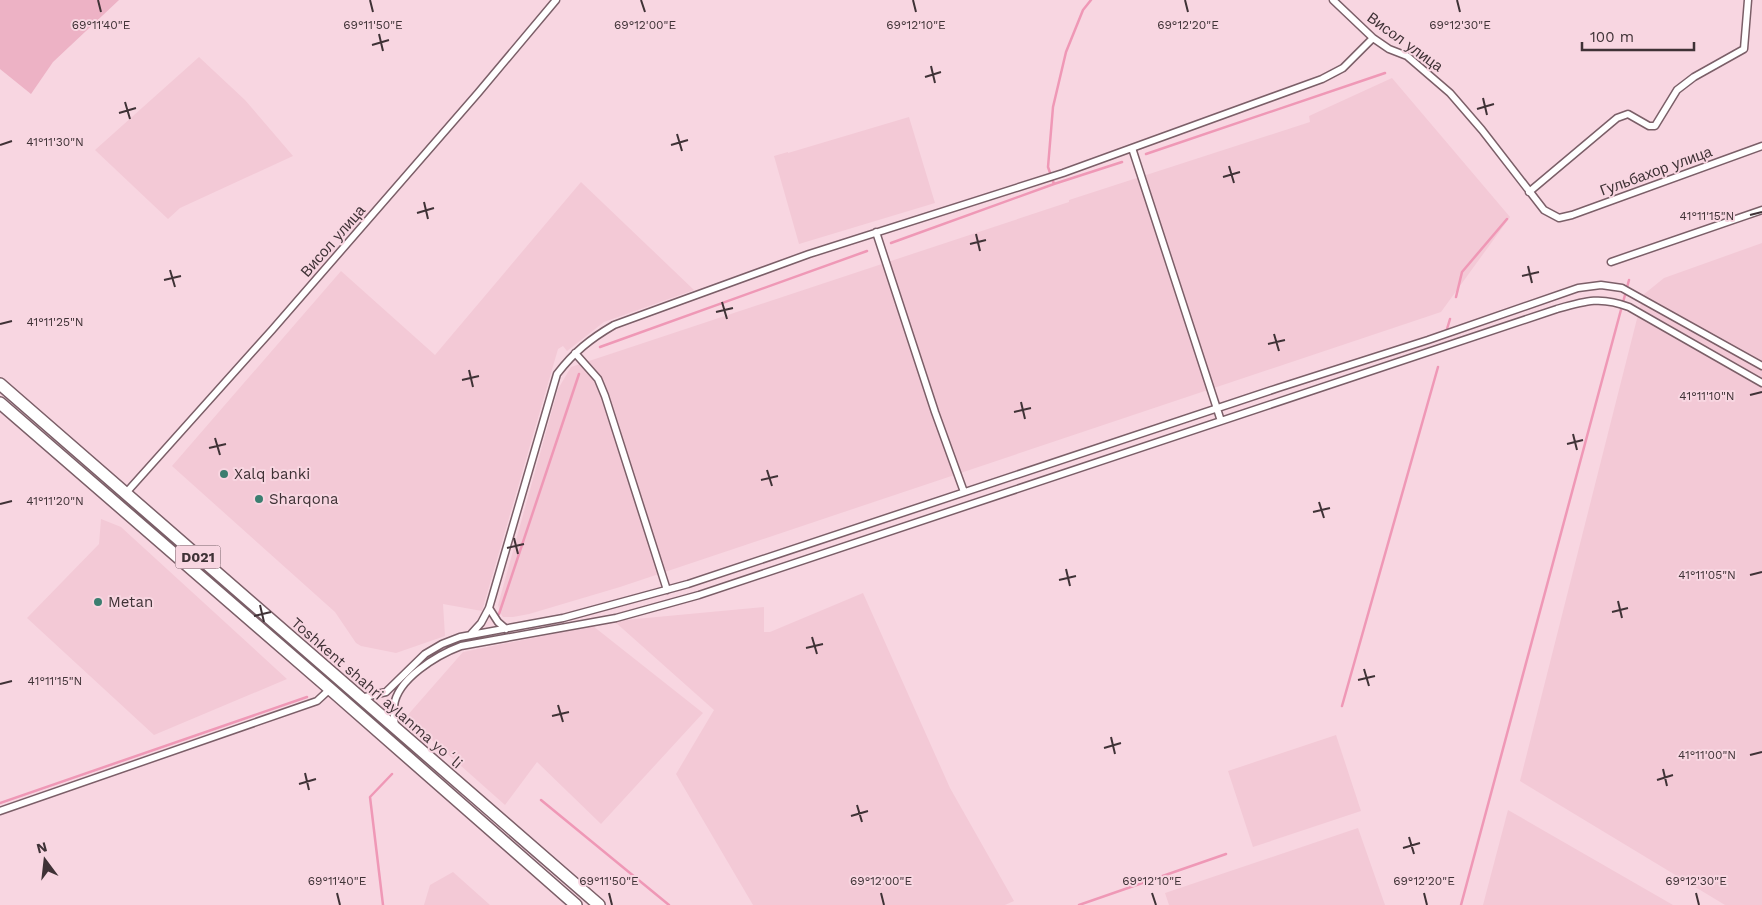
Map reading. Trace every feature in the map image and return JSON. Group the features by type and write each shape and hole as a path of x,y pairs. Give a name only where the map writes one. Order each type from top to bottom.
{"highway":[{"name":"Toshkent shahri aylanma yoʻli","path":"0,384 599,905"},
{"name":"Toshkent shahri aylanma yoʻli","path":"0,403 330,688 576,905"},
{"path":"565,896 573,892 575,884"}],"street":[{"name":"Висол улица","path":"125,494 292,308 556,0"},
{"name":"Висол улица","path":"1333,0 1373,38 1389,49 1406,56 1450,93 1482,130 1544,210 1559,218"},
{"path":"1529,192 1617,118 1628,114 1649,126 1655,126 1677,90 1694,77 1744,49 1748,0"},
{"path":"471,634 481,623 489,608 558,374 592,338 614,325 809,254 1052,177 1333,74 1342,68 1373,38"},
{"name":"Гульбахор улица","path":"1559,218 1572,215 1762,146"},
{"path":"1132,148 1221,421"},
{"path":"1611,262 1762,210"},
{"path":"876,232 926,386 964,492"},
{"path":"360,699 386,692 425,654 450,640 471,634 506,629 593,611 667,590 1428,340 1583,287 1601,285 1622,288 1762,366"},
{"path":"1583,287 1586,301"},
{"path":"396,730 394,707 400,690 417,672 450,650 472,643 616,618 700,595 1557,309 1586,301 1600,299 1629,307 1762,382"},
{"path":"576,353 598,380 605,396 667,590"},
{"path":"858,528 861,541"},
{"path":"489,608 498,622 506,629"},
{"path":"0,811 317,701 330,688"}],"shaded area":[{"path":"0,0 119,0 53,62 31,94 0,69"},
{"path":"199,57 245,100 293,156 180,208 168,219 95,150"},
{"path":"1392,78 1510,217 1441,312 620,587 529,614 503,617 501,614 498,605 558,389 571,367 1069,202 1069,200 1310,122 1309,116"},
{"path":"909,117 935,203 799,244 774,156"},
{"path":"581,182 694,290 604,322 567,351 563,346 558,349 482,611 443,604 445,636 396,653 361,646 356,643 335,612 172,466 341,271 435,355"},
{"path":"1762,243 1762,905 1725,905 1520,781 1643,295 1664,278"},
{"path":"101,519 121,527 287,679 154,735 27,618 99,544"},
{"path":"863,593 950,788 1014,901 1005,905 753,905 676,774 714,710 614,621 764,607 764,632 770,632"},
{"path":"593,626 703,713 601,824 537,762 505,805 406,717 463,652"},
{"path":"1336,735 1361,811 1253,847 1228,771"},
{"path":"1508,810 1673,905 1483,905"},
{"path":"1358,828 1385,905 1169,905 1165,893"},
{"path":"453,872 490,905 424,905 430,885"}],"waterway":[{"path":"1054,184 1048,167 1053,107 1066,52 1083,10 1091,0"},
{"path":"1146,154 1385,73"},
{"path":"891,243 1054,184 1122,162"},
{"path":"1456,297 1462,272 1507,219"},
{"path":"600,347 867,251"},
{"path":"1461,905 1629,280"},
{"path":"1447,329 1450,319"},
{"path":"1342,706 1438,367"},
{"path":"499,614 579,374"},
{"path":"0,803 307,697"},
{"path":"383,905 370,797 392,774"},
{"path":"541,800 669,905"},
{"path":"1079,905 1226,854"}],"place":[{"name":"Xalq banki","path":"224,474"},
{"name":"Sharqona","path":"259,499"},
{"name":"Metan","path":"98,602"}]}
